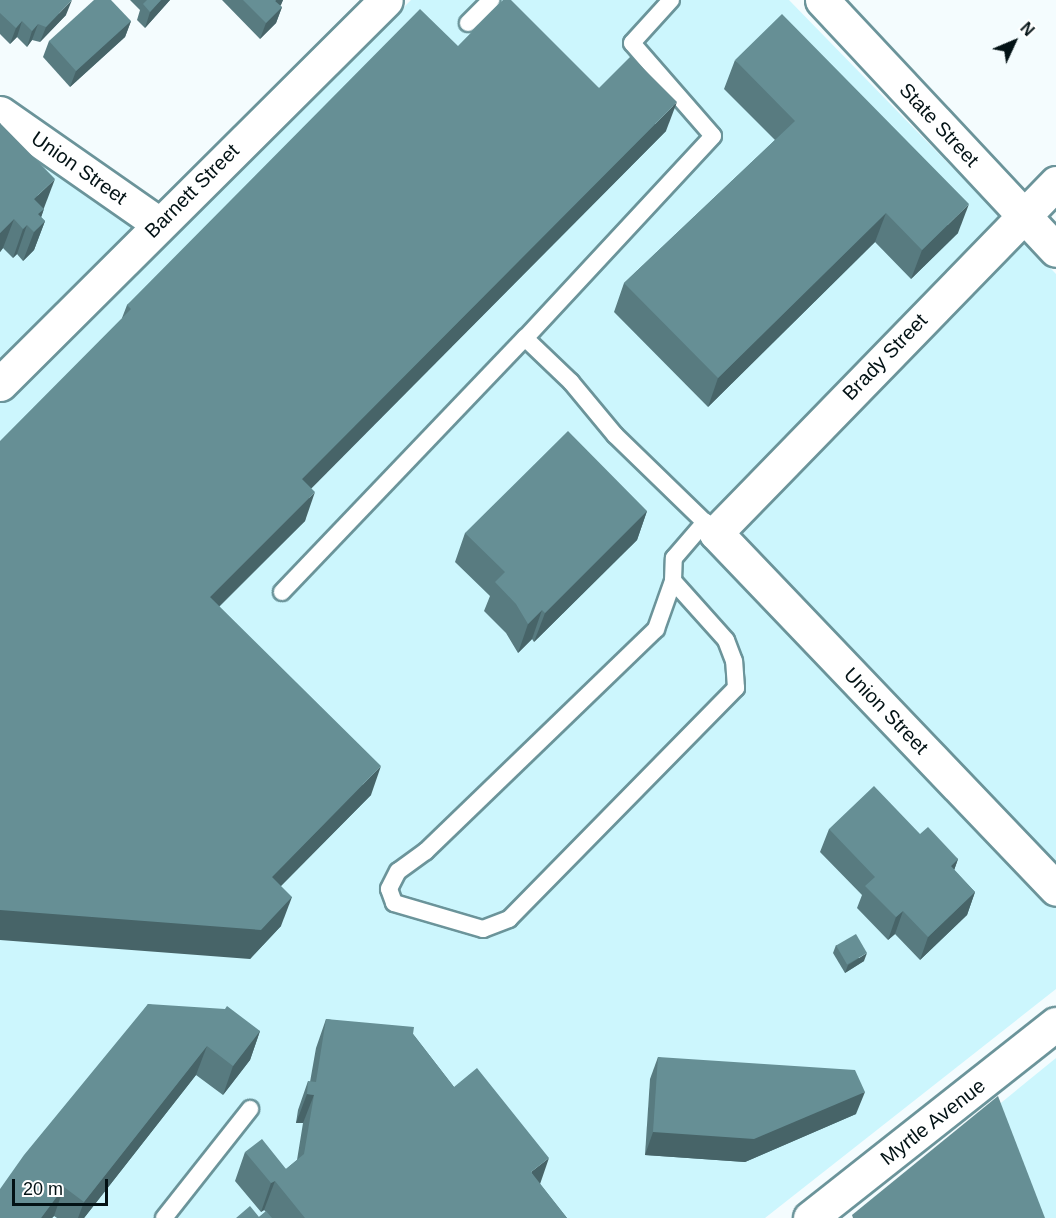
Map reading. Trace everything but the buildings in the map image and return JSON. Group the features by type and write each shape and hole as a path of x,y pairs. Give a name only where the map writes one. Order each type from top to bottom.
{"street":[{"name":"Barnett Street","path":"0,384 386,0"},
{"name":"State Street","path":"822,0 1056,250"},
{"name":"Union Street","path":"0,113 159,224"},
{"name":"Brady Street","path":"710,527 1056,183"},
{"name":"Union Street","path":"710,527 1056,889"},
{"name":"Myrtle Avenue","path":"810,1218 1056,1024"}],"lane":[{"path":"468,23 491,0"},
{"path":"282,592 525,338 713,136 632,43 671,0"},
{"path":"525,338 571,382 615,435 710,527 674,558 673,581 656,629 426,851 398,871 389,889 394,903 483,928 509,919 736,688 734,661 726,640 673,581"},
{"path":"164,1218 250,1109"}],"shaded area":[{"path":"411,0 789,0 1056,274 1056,989 765,1218 0,1218 0,131 164,248"},
{"path":"1056,1058 1056,1218 855,1218 991,1111"}]}
